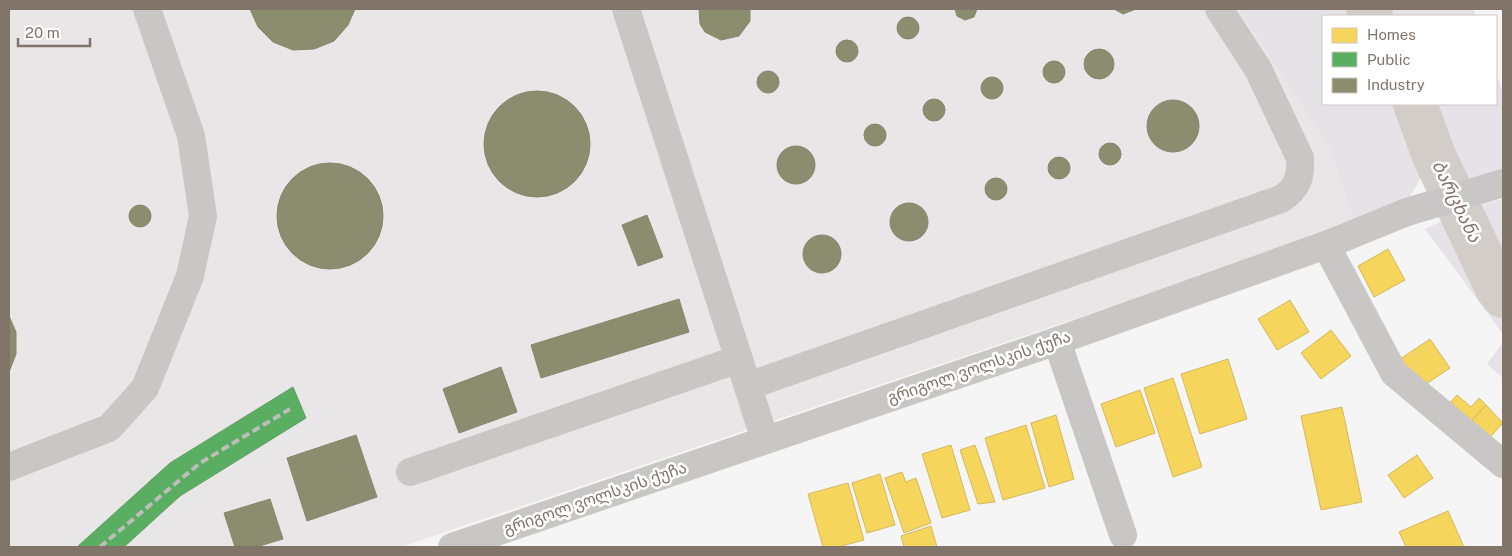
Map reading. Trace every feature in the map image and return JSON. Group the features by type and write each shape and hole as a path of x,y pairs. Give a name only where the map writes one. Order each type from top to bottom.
{"street":[{"path":"9,467 109,428 145,388 190,276 202,216 191,136 147,9"},
{"path":"626,9 765,440"},
{"path":"748,386 1281,199 1294,191 1301,173 1300,158 1258,69 1220,9"},
{"name":"გრიგოლ ვოლსკის ქუჩა","path":"452,547 1057,341 1326,245 1406,212 1494,185"},
{"path":"1326,245 1394,373 1503,464"},
{"path":"1057,341 1123,535"},
{"path":"410,472 740,360"}],"shaded area":[{"path":"9,9 1238,9 1329,147 1355,224 401,547 9,547"},
{"path":"1238,9 1473,9 1476,15 1322,15 1322,105 1497,105 1497,75 1503,93 1503,170 1471,179 1434,156 1406,203 1355,224 1329,147"},
{"path":"1503,199 1503,334 1425,229 1469,208"},
{"path":"1503,342 1503,378 1487,364"}],"building: Homes":[{"path":"1388,249 1405,280 1374,297 1358,266"},
{"path":"1290,300 1309,332 1277,350 1258,319"},
{"path":"1331,330 1351,356 1321,379 1301,353"},
{"path":"1430,339 1450,368 1420,388 1400,359"},
{"path":"1228,359 1247,419 1200,434 1181,374"},
{"path":"1173,378 1202,467 1173,477 1144,388"},
{"path":"1140,390 1155,433 1116,447 1101,404"},
{"path":"1457,395 1471,407 1479,398 1486,405 1466,427 1445,408"},
{"path":"1486,405 1503,423 1484,444 1466,427"},
{"path":"1342,407 1362,502 1321,510 1301,416"},
{"path":"1056,415 1074,479 1049,487 1031,423"},
{"path":"1026,425 1045,488 1003,500 985,438"},
{"path":"951,445 970,510 942,518 922,454"},
{"path":"975,445 995,502 978,504 960,450"},
{"path":"1417,455 1433,478 1404,498 1388,475"},
{"path":"902,472 906,482 916,478 931,523 904,533 885,478"},
{"path":"880,474 895,525 867,533 852,483"},
{"path":"848,483 864,540 838,547 823,547 808,494"},
{"path":"1448,511 1464,547 1406,547 1399,532"},
{"path":"931,526 937,547 904,547 901,536"}],"building: Public":[{"path":"293,387 306,418 180,496 124,547 77,547 170,463"}],"building: Industry":[{"path":"250,9 355,9 348,25 334,41 314,49 293,50 273,42 258,27"},
{"path":"699,9 750,9 750,21 739,36 721,40 705,32 700,24"},
{"path":"955,9 977,9 974,17 965,20 957,16"},
{"path":"1114,9 1136,9 1123,14"},
{"path":"908,17 916,20 919,28 916,36 908,39 900,36 897,28 900,20"},
{"path":"843,40 851,40 858,47 858,55 851,62 843,62 836,55 836,47"},
{"path":"1099,49 1110,53 1114,64 1110,75 1099,79 1088,75 1084,64 1088,53"},
{"path":"1050,61 1058,61 1065,68 1065,76 1058,83 1050,83 1043,76 1043,68"},
{"path":"764,71 772,71 779,78 779,86 772,93 764,93 757,86 757,78"},
{"path":"992,77 1000,80 1003,88 1000,96 992,99 984,96 981,88 984,80"},
{"path":"537,91 557,95 575,106 586,124 590,144 586,164 575,182 557,193 537,197 517,193 499,182 488,164 484,144 488,124 499,106 517,95"},
{"path":"934,99 942,102 945,110 942,118 934,121 926,118 923,110 926,102"},
{"path":"1168,100 1178,100 1187,104 1195,112 1199,126 1195,140 1187,148 1178,152 1168,152 1159,148 1151,140 1147,131 1147,121 1151,112 1159,104"},
{"path":"871,124 879,124 886,131 886,139 879,146 871,146 864,139 864,131"},
{"path":"1110,143 1118,146 1121,154 1118,162 1110,165 1102,162 1099,154 1102,146"},
{"path":"796,146 810,151 815,165 810,179 796,184 782,179 777,165 782,151"},
{"path":"1055,157 1063,157 1070,164 1070,172 1063,179 1055,179 1048,172 1048,164"},
{"path":"330,163 350,167 368,178 379,196 383,216 379,236 368,254 350,265 330,269 310,265 292,254 281,236 277,216 281,196 292,178 310,167"},
{"path":"992,178 1000,178 1007,185 1007,193 1000,200 992,200 985,193 985,185"},
{"path":"909,203 923,208 928,222 923,236 909,241 895,236 890,222 895,208"},
{"path":"140,205 148,208 151,216 148,224 140,227 132,224 129,216 132,208"},
{"path":"647,215 663,257 638,266 622,225"},
{"path":"822,235 836,240 841,254 836,268 822,273 808,268 803,254 808,240"},
{"path":"679,299 689,332 541,378 531,345"},
{"path":"9,316 16,332 16,354 9,372"},
{"path":"501,367 517,412 459,433 443,389"},
{"path":"356,435 377,497 307,521 287,458"},
{"path":"270,499 283,539 256,547 235,547 224,513"}],"waterway":[{"name":"ბარცხანა","path":"1368,9 1371,15"},
{"name":"ბარცხანა","path":"1415,105 1434,156 1497,288 1503,296"}],"railway":[{"path":"100,547 200,463 290,409"}]}
